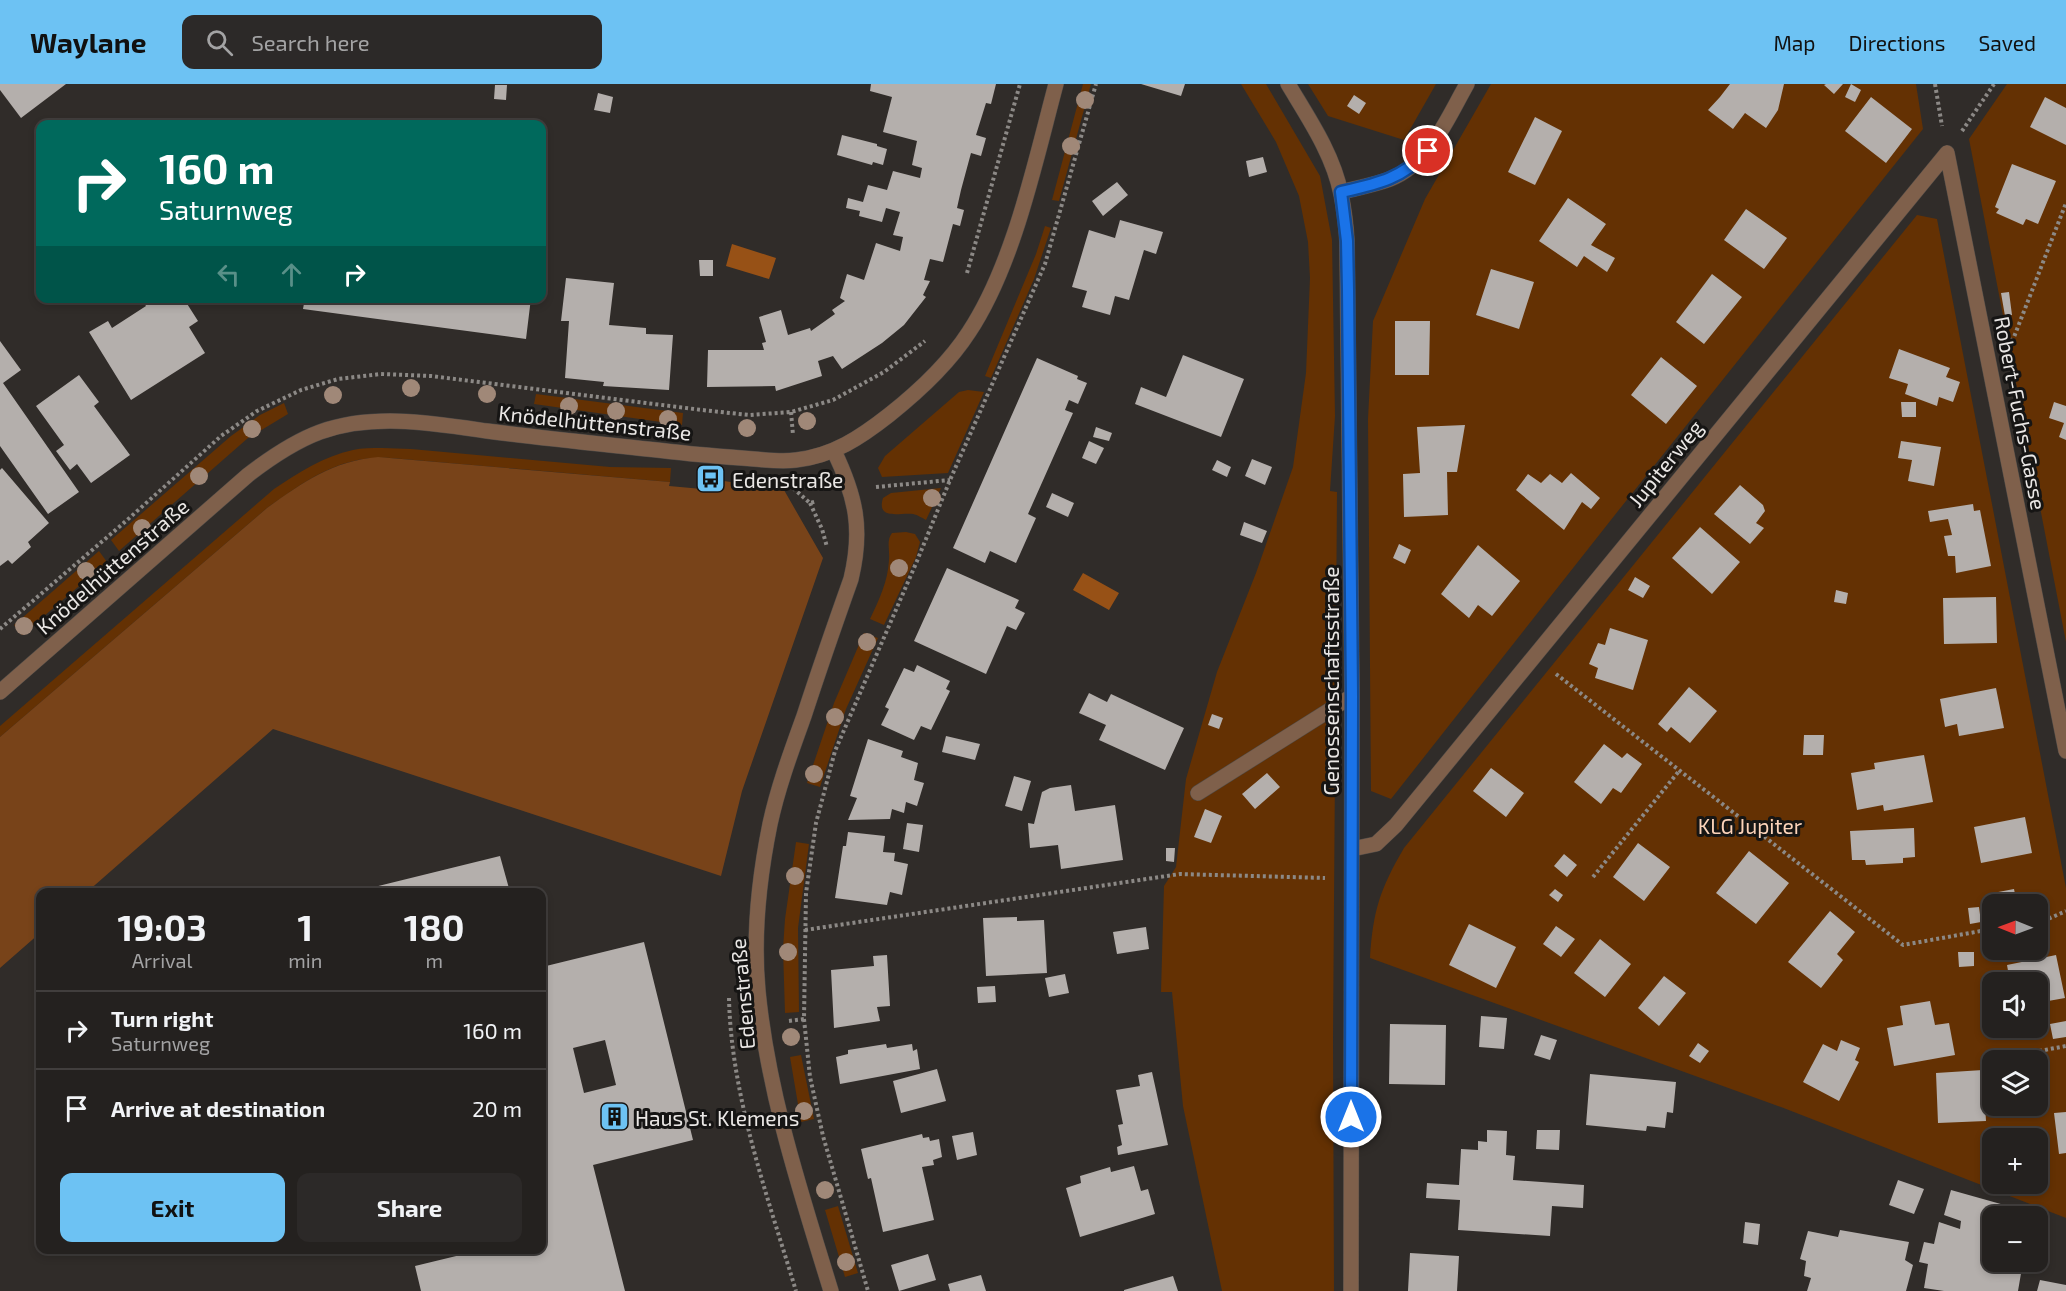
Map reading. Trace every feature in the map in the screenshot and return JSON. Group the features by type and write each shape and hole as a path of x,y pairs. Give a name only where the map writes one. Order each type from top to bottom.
{"street":[{"name":"Knödelhüttenstraße","path":"0,692 248,475 283,450 321,431 357,423 415,423 720,457 795,460 834,451 861,436 898,408 947,360 969,332 987,299 1015,229 1056,84"},
{"name":"Genossenschaftsstraße","path":"1288,84 1315,129 1329,158 1341,192 1347,241 1352,696 1351,1291"},
{"path":"1341,192 1392,178 1419,161 1428,151 1467,84"},
{"name":"Robert-Fuchs-Gasse","path":"1947,153 2066,751"},
{"name":"Jupiterweg","path":"1352,849 1376,844 1385,837 1947,153"},
{"name":"Edenstraße","path":"831,1291 779,1112 758,991 757,958 760,893 770,824 785,771 851,579 856,556 858,526 854,500 834,451"},
{"path":"1198,793 1352,696"}],"path":[{"path":"966,275 1020,84"},
{"path":"1096,84 1045,264 835,751 816,823 805,930 1180,874 1352,878"},
{"path":"1935,84 1947,153"},
{"path":"1947,153 1994,84"},
{"path":"1989,362 2014,337 2066,203"},
{"path":"0,629 221,436 257,411 301,390 338,379 381,374 431,376 749,415 791,412 833,400 865,383 884,372 930,335"},
{"path":"876,487 950,480"},
{"path":"1534,657 1903,945 1982,931"},
{"path":"1593,877 1679,771"},
{"path":"2048,919 2066,911"},
{"path":"804,1019 810,1077 823,1136 868,1291"},
{"path":"2045,1050 2066,1046"}],"green space":[{"path":"1083,84 1091,84 1059,201 1052,200"},
{"path":"1241,84 1266,84 1320,176 1332,240 1335,416 1330,491 1337,492 1333,1039 1334,1291 1222,1291 1183,1106 1172,992 1161,992 1164,886 1176,867 1186,779 1217,672 1256,573 1293,467 1306,373 1310,278 1308,242 1299,196 1276,142"},
{"path":"1308,84 1436,84 1404,140 1328,116"},
{"path":"1491,84 1916,84 1923,129 1391,799 1371,791 1368,419 1373,321 1425,199"},
{"path":"2007,84 2066,84 2066,642 1969,139"},
{"name":"KLG Jupiter","path":"1917,215 1937,219 2066,888 2066,1218 2048,1211 2048,1206 2035,1206 2004,1194 2048,1194 2048,1128 1982,1128 1982,1185 1781,1107 1370,958 1376,913 1389,876 1404,848"},
{"path":"1045,226 1051,228 1034,279 991,378 985,376 1036,254"},
{"path":"968,390 984,392 948,473 882,477 878,468 885,456 959,392"},
{"path":"536,394 683,413 682,425 534,404"},
{"path":"284,403 288,414 248,438 119,551 111,540 231,436 260,415"},
{"path":"382,448 610,467 671,468 670,482 391,458 372,458 339,465 310,479 267,508 0,737 0,726 274,489 332,456 356,449"},
{"path":"941,488 926,520 913,514 891,514 883,510 883,498 891,493"},
{"path":"892,533 915,534 920,542 916,557 884,625 870,619 887,575 890,536"},
{"path":"99,551 107,562 22,635 14,625"},
{"path":"864,633 878,638 846,709 820,787 807,783 834,703"},
{"path":"796,842 809,844 798,928 799,1012 785,1013 783,949"},
{"path":"801,1055 814,1119 801,1122 790,1057"},
{"path":"838,1206 858,1273 845,1277 825,1210"}],"shaded area":[{"path":"732,244 776,258 769,279 726,266"},
{"path":"378,457 670,482 669,486 702,489 704,478 784,490 823,558 742,791 721,876 273,729 92,888 36,888 36,936 0,968 0,737 267,508 319,474 362,459"},
{"path":"1083,573 1119,593 1109,610 1073,590"}],"building":[{"path":"0,84 66,84 21,118 0,90"},
{"path":"871,84 996,84 991,104 986,103 976,135 986,138 981,156 971,153 961,190 957,208 964,210 960,226 953,224 943,262 930,259 924,280 930,281 923,295 926,297 904,325 882,343 842,369 833,356 818,361 822,376 776,391 775,386 707,387 708,350 764,350 762,343 766,342 759,317 781,310 788,335 810,328 811,331 835,314 832,310 845,301 840,298 847,274 864,280 876,243 900,251 903,237 893,235 900,212 886,208 882,222 859,216 860,211 846,208 848,198 863,202 868,185 887,190 893,171 920,178 922,168 912,165 917,141 883,132 892,97 870,91"},
{"path":"1141,84 1185,84 1181,96"},
{"path":"1730,84 1784,84 1778,110 1766,128 1745,113 1733,129 1708,110"},
{"path":"1843,84 1834,94 1824,85"},
{"path":"1851,84 1861,90 1855,102 1845,97"},
{"path":"495,85 507,85 506,100 494,99"},
{"path":"598,93 613,97 610,113 594,110"},
{"path":"1354,95 1366,103 1359,114 1347,106"},
{"path":"1871,97 1912,129 1886,163 1845,131"},
{"path":"2045,97 2066,108 2066,145 2030,127"},
{"path":"1535,117 1562,131 1535,185 1508,172"},
{"path":"842,135 877,144 887,149 883,165 873,162 872,165 837,155"},
{"path":"1263,157 1267,172 1249,177 1246,161"},
{"path":"2012,164 2056,181 2038,224 2026,219 2023,225 1996,213 1999,209 1995,207"},
{"path":"1117,182 1128,195 1103,216 1092,201"},
{"path":"1568,198 1606,224 1591,245 1615,258 1607,272 1584,256 1577,267 1539,241"},
{"path":"1746,209 1787,238 1764,269 1724,240"},
{"path":"1120,220 1163,232 1156,254 1144,250 1129,300 1115,296 1110,315 1082,307 1087,291 1072,287 1089,230 1115,238"},
{"path":"699,260 713,260 713,276 700,276"},
{"path":"1491,269 1534,282 1519,329 1476,315"},
{"path":"1712,274 1742,297 1704,344 1676,322"},
{"path":"566,278 614,283 609,325 646,328 646,334 673,335 669,390 603,386 604,382 565,378 569,321 561,321"},
{"path":"2009,292 2012,315 2005,316 2001,293"},
{"path":"144,303 173,303 174,305 187,303 198,321 189,327 205,353 131,400 89,332 108,321 112,328 146,306"},
{"path":"304,303 530,303 526,339 303,309"},
{"path":"1395,321 1430,321 1429,375 1395,375"},
{"path":"0,341 21,370 3,383 79,492 48,514 0,446"},
{"path":"1899,349 1950,368 1946,377 1960,382 1953,402 1939,397 1937,406 1905,394 1908,384 1889,378"},
{"path":"1183,355 1244,379 1221,437 1135,404 1141,387 1166,397"},
{"path":"1661,357 1697,386 1666,424 1631,395"},
{"path":"1037,358 1078,376 1077,379 1087,383 1078,404 1069,400 1065,410 1073,413 1028,514 1036,518 1016,563 990,551 985,563 953,548"},
{"path":"79,375 99,402 94,406 130,455 91,483 77,464 70,470 56,451 64,445 36,406"},
{"path":"1901,402 1916,402 1916,417 1902,417"},
{"path":"2054,402 2066,406 2066,440 2059,437 2064,423 2049,418"},
{"path":"1465,425 1457,472 1447,472 1448,515 1404,517 1403,474 1420,473 1417,427"},
{"path":"1096,427 1112,433 1109,441 1093,437"},
{"path":"1089,441 1104,448 1096,464 1082,458"},
{"path":"1901,441 1941,447 1934,486 1908,481 1912,460 1898,458"},
{"path":"1252,459 1272,467 1265,485 1245,476"},
{"path":"1217,460 1231,467 1227,477 1212,470"},
{"path":"2,468 49,523 28,542 31,547 12,564 8,560 0,566 0,470"},
{"path":"1571,473 1600,498 1591,509 1582,502 1564,530 1516,490 1528,474 1541,483 1550,474 1562,483"},
{"path":"1740,485 1763,505 1765,511 1756,523 1764,528 1750,544 1714,514"},
{"path":"1052,493 1074,503 1068,517 1046,507"},
{"path":"1973,504 1974,511 1980,510 1991,566 1956,573 1955,556 1948,556 1944,536 1952,535 1948,519 1930,522 1928,511"},
{"path":"1244,522 1267,531 1262,543 1240,535"},
{"path":"1700,527 1740,562 1712,594 1672,558"},
{"path":"1399,544 1411,550 1405,564 1393,558"},
{"path":"1478,545 1520,581 1492,616 1478,605 1469,618 1441,594"},
{"path":"947,568 1019,600 1015,608 1025,613 1016,630 1007,626 986,674 914,641"},
{"path":"1635,577 1650,586 1643,598 1628,590"},
{"path":"1836,590 1848,593 1846,604 1834,602"},
{"path":"1996,597 1997,643 1944,644 1943,598"},
{"path":"1610,628 1648,640 1633,690 1595,678 1598,668 1589,664 1598,643 1605,645"},
{"path":"917,665 950,681 946,689 950,691 931,730 921,726 914,740 881,725 889,709 885,707 904,668 914,672"},
{"path":"1689,687 1717,711 1690,743 1671,727 1667,732 1658,724"},
{"path":"1996,688 2004,728 1959,736 1957,724 1945,727 1940,699"},
{"path":"1089,693 1107,702 1111,694 1184,728 1165,770 1099,740 1106,725 1079,713"},
{"path":"1212,714 1223,718 1219,729 1208,725"},
{"path":"1804,735 1824,735 1823,755 1803,755"},
{"path":"946,736 980,744 975,760 942,752"},
{"path":"868,739 903,751 901,757 918,763 914,780 924,783 917,806 906,802 904,813 892,809 890,819 848,820 857,798 850,796"},
{"path":"1604,744 1622,758 1627,753 1642,764 1621,793 1613,788 1601,804 1574,782"},
{"path":"1924,755 1933,802 1884,811 1883,805 1857,810 1851,773 1875,769 1874,763"},
{"path":"1491,768 1524,793 1506,817 1473,791"},
{"path":"1267,773 1280,787 1255,809 1242,794"},
{"path":"1014,776 1031,781 1022,811 1005,806"},
{"path":"1071,785 1075,811 1115,805 1123,860 1061,869 1058,845 1030,848 1028,823 1034,824 1042,792 1050,788"},
{"path":"1205,809 1222,816 1211,843 1194,837"},
{"path":"2025,817 2032,853 1981,863 1974,827"},
{"path":"907,823 923,825 919,852 903,849"},
{"path":"1914,828 1915,857 1903,858 1903,863 1866,865 1865,860 1852,860 1850,831"},
{"path":"848,832 885,836 883,852 895,853 894,861 908,864 902,895 890,892 887,905 835,898 843,846 846,846"},
{"path":"1638,843 1670,867 1644,901 1613,877"},
{"path":"1166,848 1175,848 1174,862 1166,861"},
{"path":"1749,851 1789,883 1756,924 1716,893"},
{"path":"1564,854 1577,865 1567,877 1554,866"},
{"path":"500,856 509,888 370,888"},
{"path":"1555,889 1563,895 1558,902 1549,895"},
{"path":"2014,889 2015,894 1993,894"},
{"path":"1979,907 1981,922 1970,924 1968,908"},
{"path":"1830,911 1855,932 1837,954 1843,960 1821,988 1788,962"},
{"path":"1017,917 1017,921 1044,920 1047,973 986,976 983,918"},
{"path":"1469,924 1516,947 1496,988 1449,965"},
{"path":"1556,926 1575,939 1561,957 1543,944"},
{"path":"1146,927 1149,949 1117,954 1113,932"},
{"path":"1600,939 1631,964 1605,997 1574,973"},
{"name":"Haus St. Klemens","path":"644,942 693,1140 593,1165 625,1291 421,1291 415,1266 464,1254 546,1254 546,966","holes":["605,1040 616,1085 584,1093 573,1048"]},
{"path":"1958,952 1974,952 1974,966 1959,967"},
{"path":"887,955 890,1006 877,1007 880,1021 834,1028 831,970 874,966 873,956"},
{"path":"2056,955 2065,998 2048,1001 2048,972 2008,972 2007,965 2032,960 2048,960 2048,957"},
{"path":"1065,974 1069,993 1049,997 1045,978"},
{"path":"1664,976 1686,993 1659,1026 1638,1008"},
{"path":"995,986 996,1002 978,1003 977,987"},
{"path":"1930,1001 1935,1025 1949,1023 1955,1055 1894,1066 1887,1028 1903,1025 1900,1006"},
{"path":"1481,1016 1507,1018 1504,1049 1479,1047"},
{"path":"2066,1021 2066,1037 2053,1039 2050,1024"},
{"path":"1390,1024 1446,1025 1445,1085 1389,1084"},
{"path":"1541,1035 1557,1040 1550,1060 1534,1055"},
{"path":"1841,1040 1860,1048 1855,1060 1859,1062 1839,1101 1803,1082 1823,1044 1837,1051"},
{"path":"1698,1043 1709,1051 1700,1063 1689,1056"},
{"path":"886,1044 887,1048 912,1044 913,1051 917,1049 920,1069 840,1084 836,1057 848,1054 848,1050"},
{"path":"937,1069 946,1101 901,1113 893,1081"},
{"path":"1982,1070 1982,1116 1986,1116 1986,1121 1938,1123 1936,1073"},
{"path":"1152,1072 1168,1145 1118,1155 1117,1147 1122,1145 1118,1125 1123,1124 1116,1090 1140,1086 1138,1075"},
{"path":"1590,1074 1676,1082 1673,1113 1667,1112 1665,1128 1647,1126 1646,1131 1586,1125"},
{"path":"2066,1112 2066,1153 2059,1154 2054,1113"},
{"path":"1487,1130 1507,1131 1506,1155 1515,1156 1513,1180 1584,1185 1583,1208 1552,1206 1550,1236 1458,1230 1460,1200 1426,1198 1427,1183 1459,1185 1461,1149 1478,1150 1478,1141 1487,1142"},
{"path":"1537,1130 1560,1130 1559,1150 1536,1149"},
{"path":"973,1132 977,1155 957,1160 952,1136"},
{"path":"922,1134 923,1138 929,1137 930,1141 939,1139 942,1157 933,1160 934,1165 922,1167 934,1220 883,1232 871,1178 868,1179 861,1149"},
{"path":"1134,1166 1141,1191 1148,1189 1155,1214 1080,1237 1066,1188 1081,1183 1080,1176 1110,1167 1111,1172"},
{"path":"1898,1180 1924,1189 1914,1214 1889,1205"},
{"path":"1951,1190 2008,1206 1982,1206 1982,1272 2021,1272 2018,1291 1944,1291 1924,1288 1928,1264 1919,1262 1924,1242 1934,1244 1939,1222 1960,1229 1961,1221 1944,1215"},
{"path":"1745,1222 1760,1224 1758,1245 1743,1243"},
{"path":"1840,1230 1909,1242 1905,1260 1913,1265 1906,1291 1807,1291 1811,1278 1804,1276 1806,1261 1800,1259 1808,1231 1838,1237"},
{"path":"1410,1253 1459,1256 1457,1291 1408,1291"},
{"path":"928,1254 936,1280 899,1291 891,1265"},
{"path":"981,1275 986,1291 950,1291 948,1284"},
{"path":"1173,1276 1178,1291 1124,1291 1124,1290"},
{"path":"2040,1280 2066,1285 2066,1291 2037,1291"}],"place":[{"name":"Edenstraße","path":"711,479"},
{"name":"Haus St. Klemens","path":"614,1117"}],"route":[{"path":"1351,1117 1352,696 1348,289 1347,241 1341,192 1392,178 1406,171 1428,151"}]}
